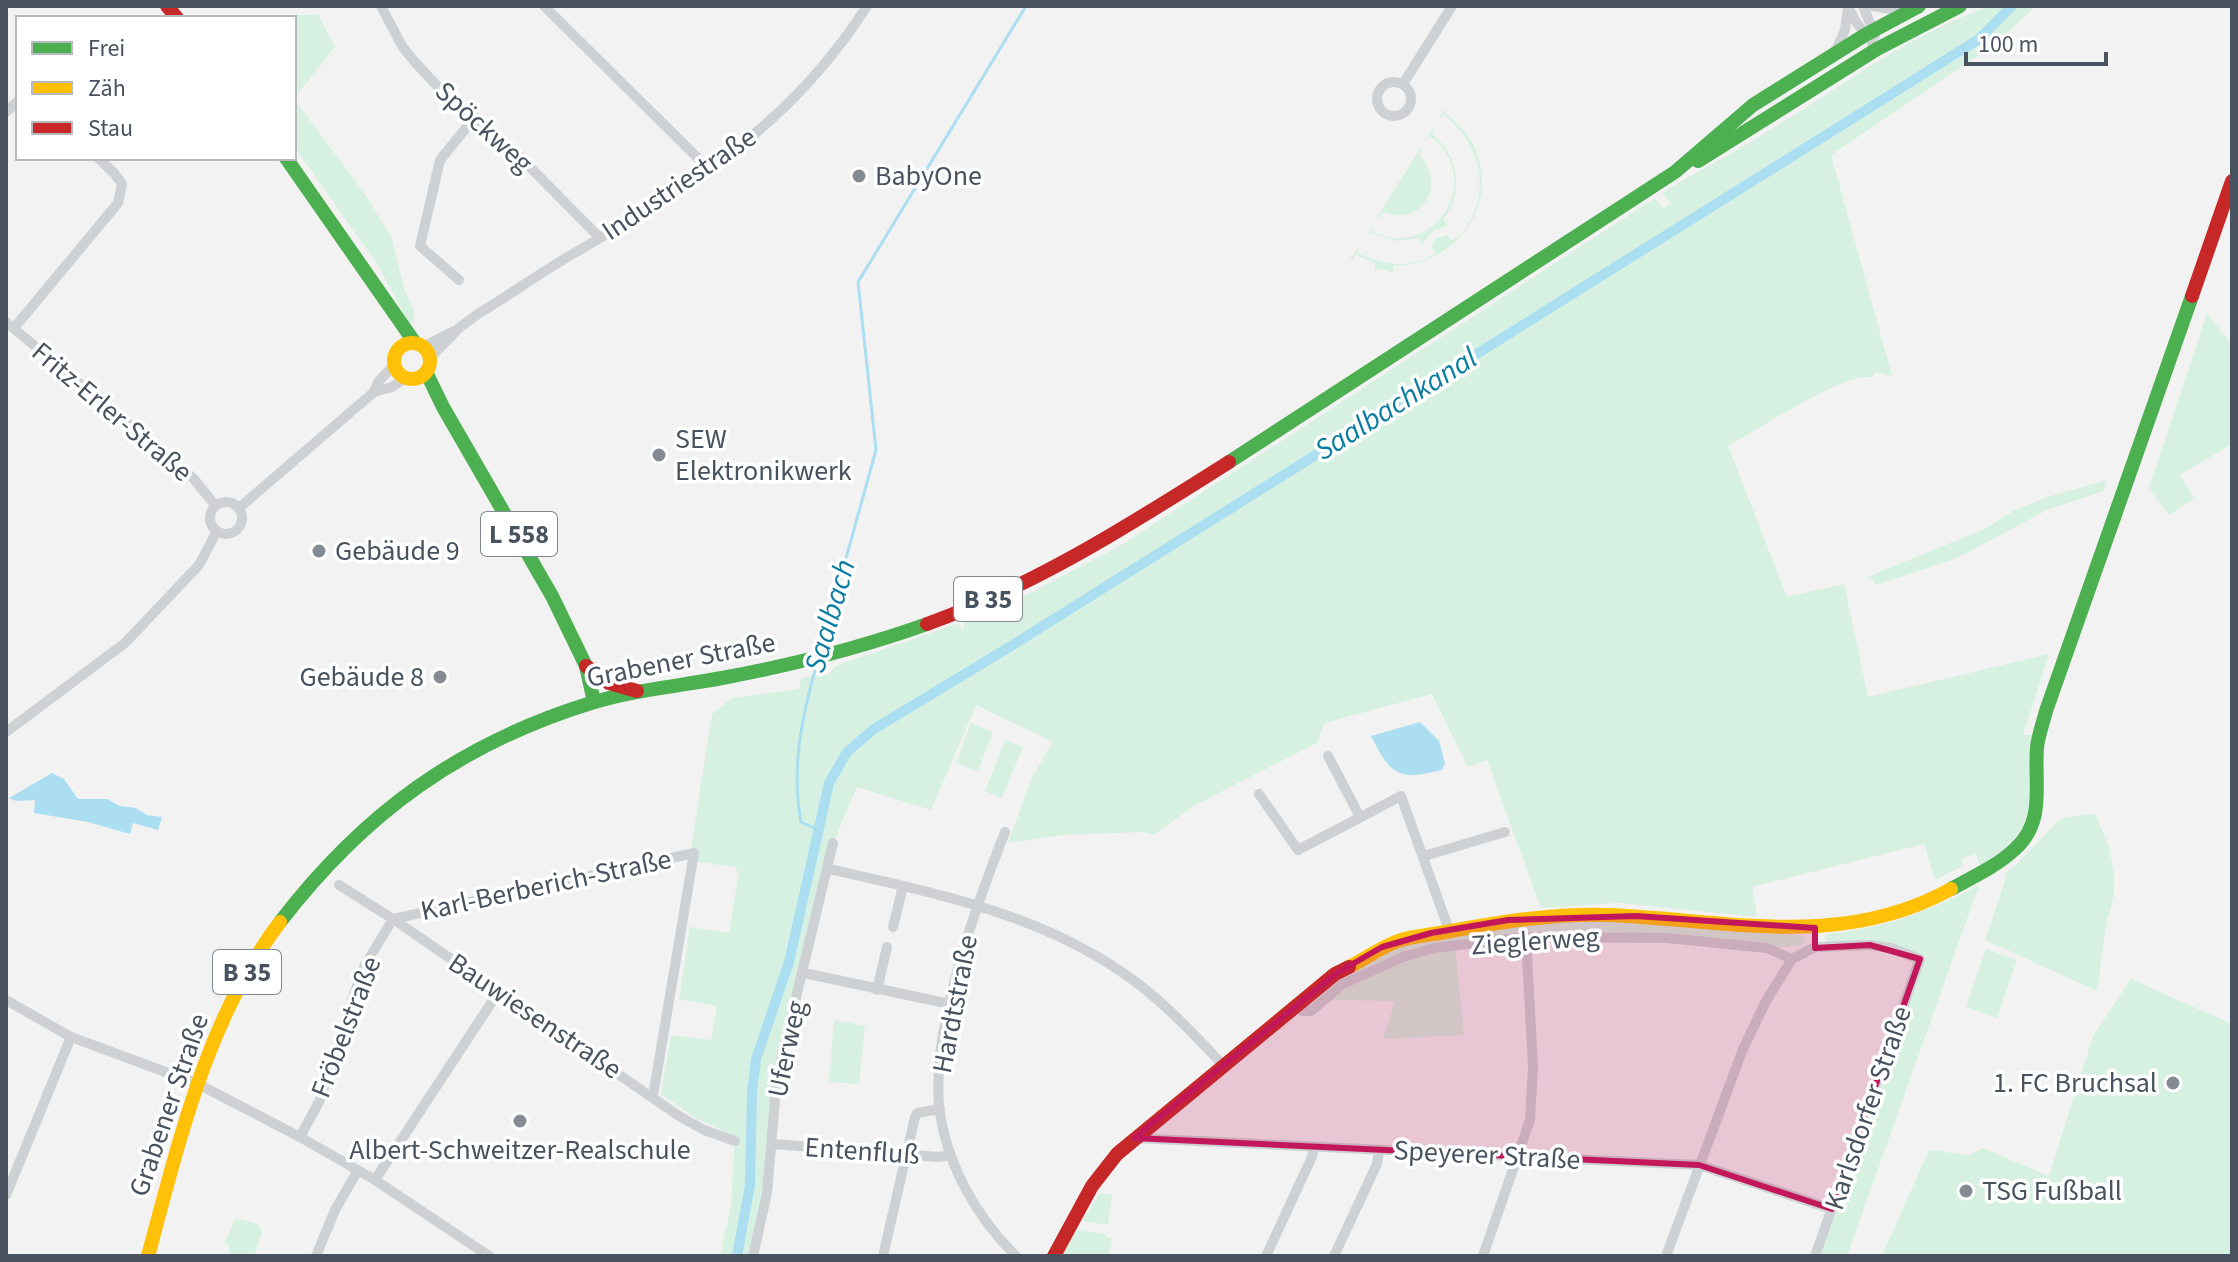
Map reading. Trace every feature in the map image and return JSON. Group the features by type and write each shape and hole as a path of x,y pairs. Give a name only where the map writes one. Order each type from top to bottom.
{"main road":[{"path":"1870,32 1918,6"},
{"path":"1877,49 1960,6"},
{"name":"B 35","path":"1675,172 1753,105 1870,32"},
{"name":"B 35","path":"1675,172 1728,144 1877,49"},
{"name":"L 558","path":"287,160 387,306 527,550 586,666 594,702"},
{"name":"Grabener Straße","path":"148,1256 198,1084 249,966 318,872 360,829 399,797 474,751 545,718 594,702 810,660 931,623 1031,580 1151,512 1675,172"},
{"path":"1054,1256 1092,1186 1117,1154 1335,974 1382,947 1449,930 1508,920 1607,915 1755,927 1815,928 1860,923 1928,902 1969,881 2017,848 2031,828 2038,803 2037,747 2046,711 2232,181"},
{"path":"394,365 396,353 416,361"},
{"name":"B 35","path":"586,666 609,683 643,693"}],"street":[{"name":"Spöckweg","path":"381,6 402,46 440,89 513,150 600,238"},
{"path":"544,6 710,170"},
{"name":"Industriestraße","path":"416,361 529,281 710,170 745,144 806,87 867,6"},
{"path":"1403,84 1452,6"},
{"path":"1848,6 1870,32"},
{"path":"1835,53 1846,26 1848,6"},
{"path":"1863,6 1877,49"},
{"path":"1873,6 1897,10 1918,6"},
{"path":"459,280 420,246 440,160 475,117"},
{"path":"10,325 118,203 122,184 100,160"},
{"name":"Fritz-Erler-Straße","path":"10,325 193,478 215,505"},
{"path":"239,508 374,392 392,387 416,361"},
{"path":"374,392 378,382 394,365"},
{"path":"228,501 239,508 242,520 237,530 225,534 217,531 209,518 215,505 228,501"},
{"path":"6,732 125,643 199,565 217,531"},
{"path":"1328,756 1360,817"},
{"path":"1259,794 1298,850 1401,796 1449,930"},
{"name":"Hardtstraße","path":"1005,832 976,904 950,1004 942,1052 940,1109 951,1155 974,1203 1016,1256"},
{"path":"1424,856 1505,832"},
{"name":"Uferweg","path":"753,1256 767,1193 777,1077 833,843"},
{"name":"Karl-Berberich-Straße","path":"393,919 694,853 653,1096"},
{"path":"829,869 976,904 1040,927 1103,960 1158,1000 1224,1066"},
{"name":"Bauwiesenstraße","path":"339,885 679,1116 704,1130 735,1141"},
{"path":"893,927 903,886"},
{"name":"Fröbelstraße","path":"300,1137 320,1100 362,970 393,919"},
{"path":"1666,1256 1754,1025 1792,959 1815,947 1815,928"},
{"path":"1485,1255 1530,1120 1533,1093 1526,937"},
{"name":"Zieglerweg","path":"1295,1006 1311,1011 1343,984 1403,957 1434,948 1526,937 1667,938 1767,948 1792,959"},
{"name":"Karlsdorfer Straße","path":"1815,947 1870,945 1891,948 1920,959 1815,1256"},
{"path":"877,990 887,947"},
{"path":"804,973 950,1004"},
{"path":"375,1180 499,991"},
{"path":"6,1000 71,1037 198,1084 300,1137 375,1180 489,1256"},
{"path":"6,1195 71,1037"},
{"path":"883,1256 917,1113 940,1109"},
{"name":"Speyerer Straße","path":"1134,1138 1699,1165 1832,1209"},
{"name":"Entenfluß","path":"773,1144 939,1157 951,1155"},
{"path":"1266,1256 1314,1147"},
{"path":"1334,1256 1377,1164 1379,1150"},
{"path":"316,1256 335,1210 358,1170"}],"highlighted area":[{"path":"1636,916 1815,928 1815,948 1870,945 1920,959 1832,1209 1699,1165 1134,1138 1335,974 1382,947 1431,933 1508,920"}],"green space":[{"path":"1990,6 2036,6 1995,44 1831,155 1892,376 1876,372 1872,377 1842,384 1800,404 1728,446 1787,597 1844,584 1868,697 2049,654 2023,735 2033,735 2029,810 2013,839 1980,865 1976,854 1963,858 1962,866 1935,880 1924,844 1752,887 1757,917 1619,903 1541,908 1487,760 1468,767 1432,694 1324,723 1317,743 1195,805 1154,835 1144,832 1063,835 1008,843 1032,777 1053,742 976,705 931,810 857,787 826,867 781,1041 766,1174 749,1256 720,1256 731,1207 735,1136 697,1119 661,1094 671,1035 711,1040 717,1006 679,999 690,927 729,933 738,876 736,867 689,861 712,714 732,698 799,689 801,678 830,674 835,666 959,623 963,632 964,622 1028,594 1123,544 1655,198 1663,209 1670,204 1663,192 1766,133 1908,44"},
{"path":"318,15 335,46 298,94 296,16 249,16"},
{"path":"296,102 366,196 392,238 405,292 414,309 414,321 409,323 377,264 296,149"},
{"path":"1447,106 1445,113 1467,134 1479,158 1482,183 1478,208 1466,230 1447,248 1423,261 1418,262 1436,252 1431,248 1436,238 1448,235 1451,240 1461,234 1470,221 1480,189 1476,161 1464,136 1444,115 1439,119"},
{"path":"1433,128 1432,134 1448,153 1456,174 1454,197 1443,220 1448,225 1433,231 1422,244 1419,238 1398,241 1369,233 1365,239 1373,225 1371,231 1394,238 1415,236 1432,226 1446,211 1453,193 1454,173 1446,153 1430,136 1425,141"},
{"path":"1420,149 1419,155 1431,178 1431,190 1426,200 1419,209 1409,214 1383,212 1377,217"},
{"path":"1359,246 1357,253 1366,257 1407,264 1394,266 1393,273 1384,269 1375,270 1375,263 1356,255 1350,259"},
{"path":"2207,313 2232,345 2232,444 2180,475 2194,499 2169,515 2149,488"},
{"path":"2107,480 2104,491 2047,510 1957,558 1876,585 1869,576 1985,529 2013,511 2044,498"},
{"path":"971,723 993,732 978,771 956,763"},
{"path":"1005,740 1023,747 1002,798 985,791"},
{"path":"2096,815 2109,848 2114,872 2114,894 2097,991 1985,940 2005,873 2057,822"},
{"path":"1979,885 1847,1256 1820,1256 1926,956 1891,944 1866,941 1829,943 1824,938 1827,934 1867,928 1905,917"},
{"path":"1607,915 1755,927 1803,936 1805,940 1800,946 1767,948 1607,935 1455,946 1464,1035 1383,1039 1395,1001 1326,1000 1311,1011 1295,1006 1382,947 1448,930"},
{"path":"1986,949 2017,960 1997,1018 1966,1007"},
{"path":"2131,979 2232,1024 2232,1256 1882,1256 1929,1150 1969,1155 1983,1148 2049,1176 2093,1036"},
{"path":"834,1020 865,1026 859,1084 829,1082"},
{"path":"1099,1194 1112,1194 1108,1225 1083,1221"},
{"path":"236,1218 258,1224 262,1232 254,1256 230,1256 229,1245 224,1243"},
{"path":"1077,1230 1106,1234 1106,1237 1112,1238 1109,1256 1063,1256"}],"water":[{"path":"1420,722 1439,741 1445,763 1442,770 1415,775 1397,772 1384,759 1371,736"},
{"path":"52,773 64,779 78,799 107,799 120,806 136,808 147,815 162,817 158,830 133,823 130,834 88,822 34,813 35,800 16,801 9,798"}],"waterway":[{"name":"Saalbach","path":"820,652 876,450 858,282 1026,6"},
{"name":"Saalbachkanal","path":"737,1256 750,1185 752,1092 756,1059 789,962 829,783 847,752 874,729 1979,39 2012,6"},
{"name":"Saalbach","path":"817,663 803,722 797,781 801,822 818,830"}],"traffic: fast":[{"path":"1229,462 1675,172 1753,105 1865,35 1919,6"},
{"path":"1698,161 1877,49 1960,6"},
{"path":"287,160 415,343"},
{"path":"1951,889 2008,855 2025,838 2031,826 2035,814 2038,743 2046,711 2192,296"},
{"path":"426,372 552,596 586,666 594,702"},
{"path":"280,922 345,848 381,816 418,787 499,739 591,703 800,662 927,624"}],"traffic: slow":[{"path":"412,343 425,348 430,361 425,374 412,379 399,374 394,361 399,348 412,343"},
{"path":"1349,967 1403,939 1527,919 1609,915 1783,927 1826,925 1868,920 1910,908 1951,889"},
{"path":"148,1256 184,1126 214,1040 255,959 280,922"}],"traffic: jam":[{"path":"167,6 175,16"},
{"path":"2192,296 2232,181"},
{"path":"927,624 967,609 1044,572 1229,462"},
{"path":"586,666 609,683 637,691"},
{"path":"1054,1256 1092,1186 1117,1154 1335,974 1349,967"}],"place":[{"name":"BabyOne","path":"859,176"},
{"name":"SEW Elektronikwerk","path":"659,455"},
{"name":"Gebäude 9","path":"319,551"},
{"name":"Gebäude 8","path":"440,677"},
{"name":"1. FC Bruchsal","path":"2173,1083"},
{"name":"Albert-Schweitzer-Realschule","path":"520,1121"},
{"name":"TSG Fußball","path":"1966,1191"}]}
